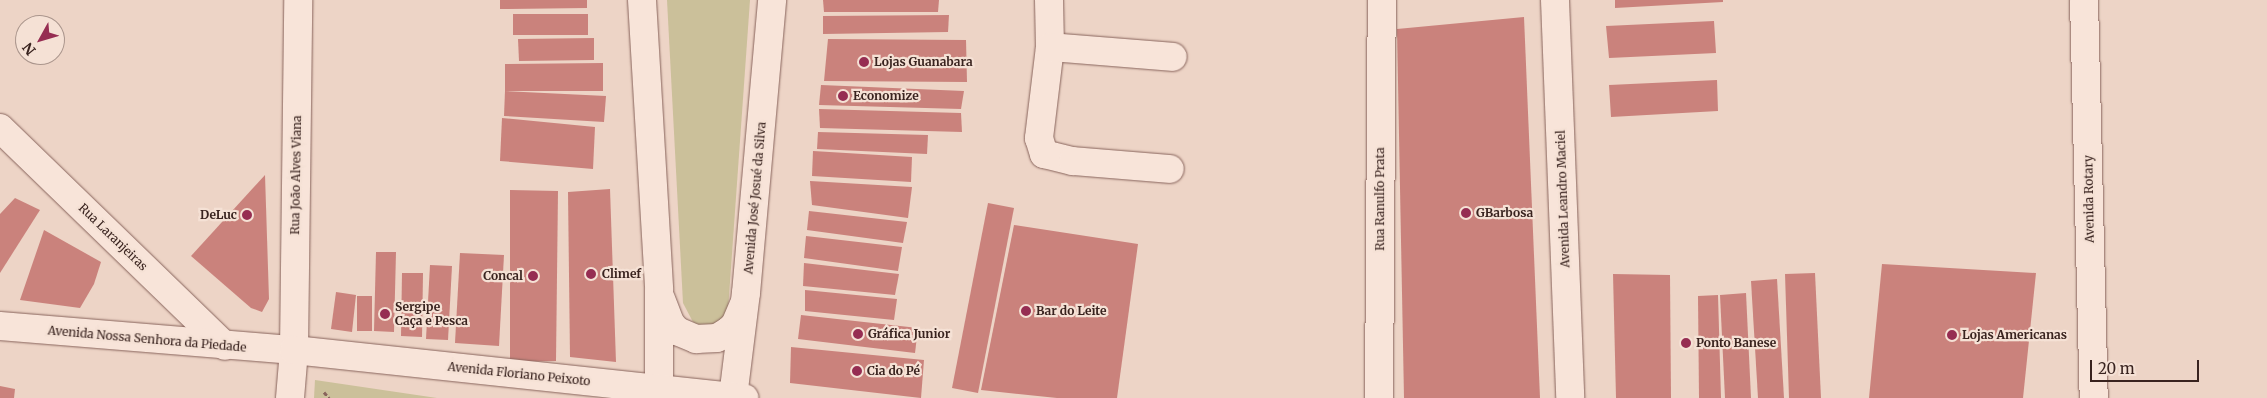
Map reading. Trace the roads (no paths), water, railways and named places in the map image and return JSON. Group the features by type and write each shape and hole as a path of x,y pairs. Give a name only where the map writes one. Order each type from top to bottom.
{"street":[{"name":"Rua João Alves Viana","path":"290,398 294,350 298,0"},
{"path":"642,0 659,290 659,389"},
{"name":"Avenida José Josué da Silva","path":"737,398 772,0"},
{"path":"1049,0 1050,47 1039,138 1044,154 1072,161 1170,169"},
{"name":"Rua Ranulfo Prata","path":"1379,398 1382,0"},
{"name":"Avenida Leandro Maciel","path":"1555,0 1570,398"},
{"name":"Avenida Rotary","path":"2084,0 2094,398"},
{"path":"1050,47 1173,57"},
{"name":"Rua Laranjeiras","path":"0,128 225,346"},
{"path":"659,290 665,314 677,331 707,340 717,338 735,325 746,293"},
{"name":"Avenida Nossa Senhora da Piedade","path":"0,326 225,346 294,350"},
{"name":"Avenida Floriano Peixoto","path":"294,350 737,398"}],"place":[{"name":"Lojas Guanabara","path":"864,62"},
{"name":"Economize","path":"843,96"},
{"name":"GBarbosa","path":"1466,213"},
{"name":"DeLuc","path":"247,215"},
{"name":"Climef","path":"591,274"},
{"name":"Concal","path":"533,276"},
{"name":"Bar do Leite","path":"1026,311"},
{"name":"Sergipe Caça e Pesca","path":"385,314"},
{"name":"Gráfica Junior","path":"858,334"},
{"name":"Lojas Americanas","path":"1952,335"},
{"name":"Ponto Banese","path":"1686,343"},
{"name":"Cia do Pé","path":"857,371"}]}
